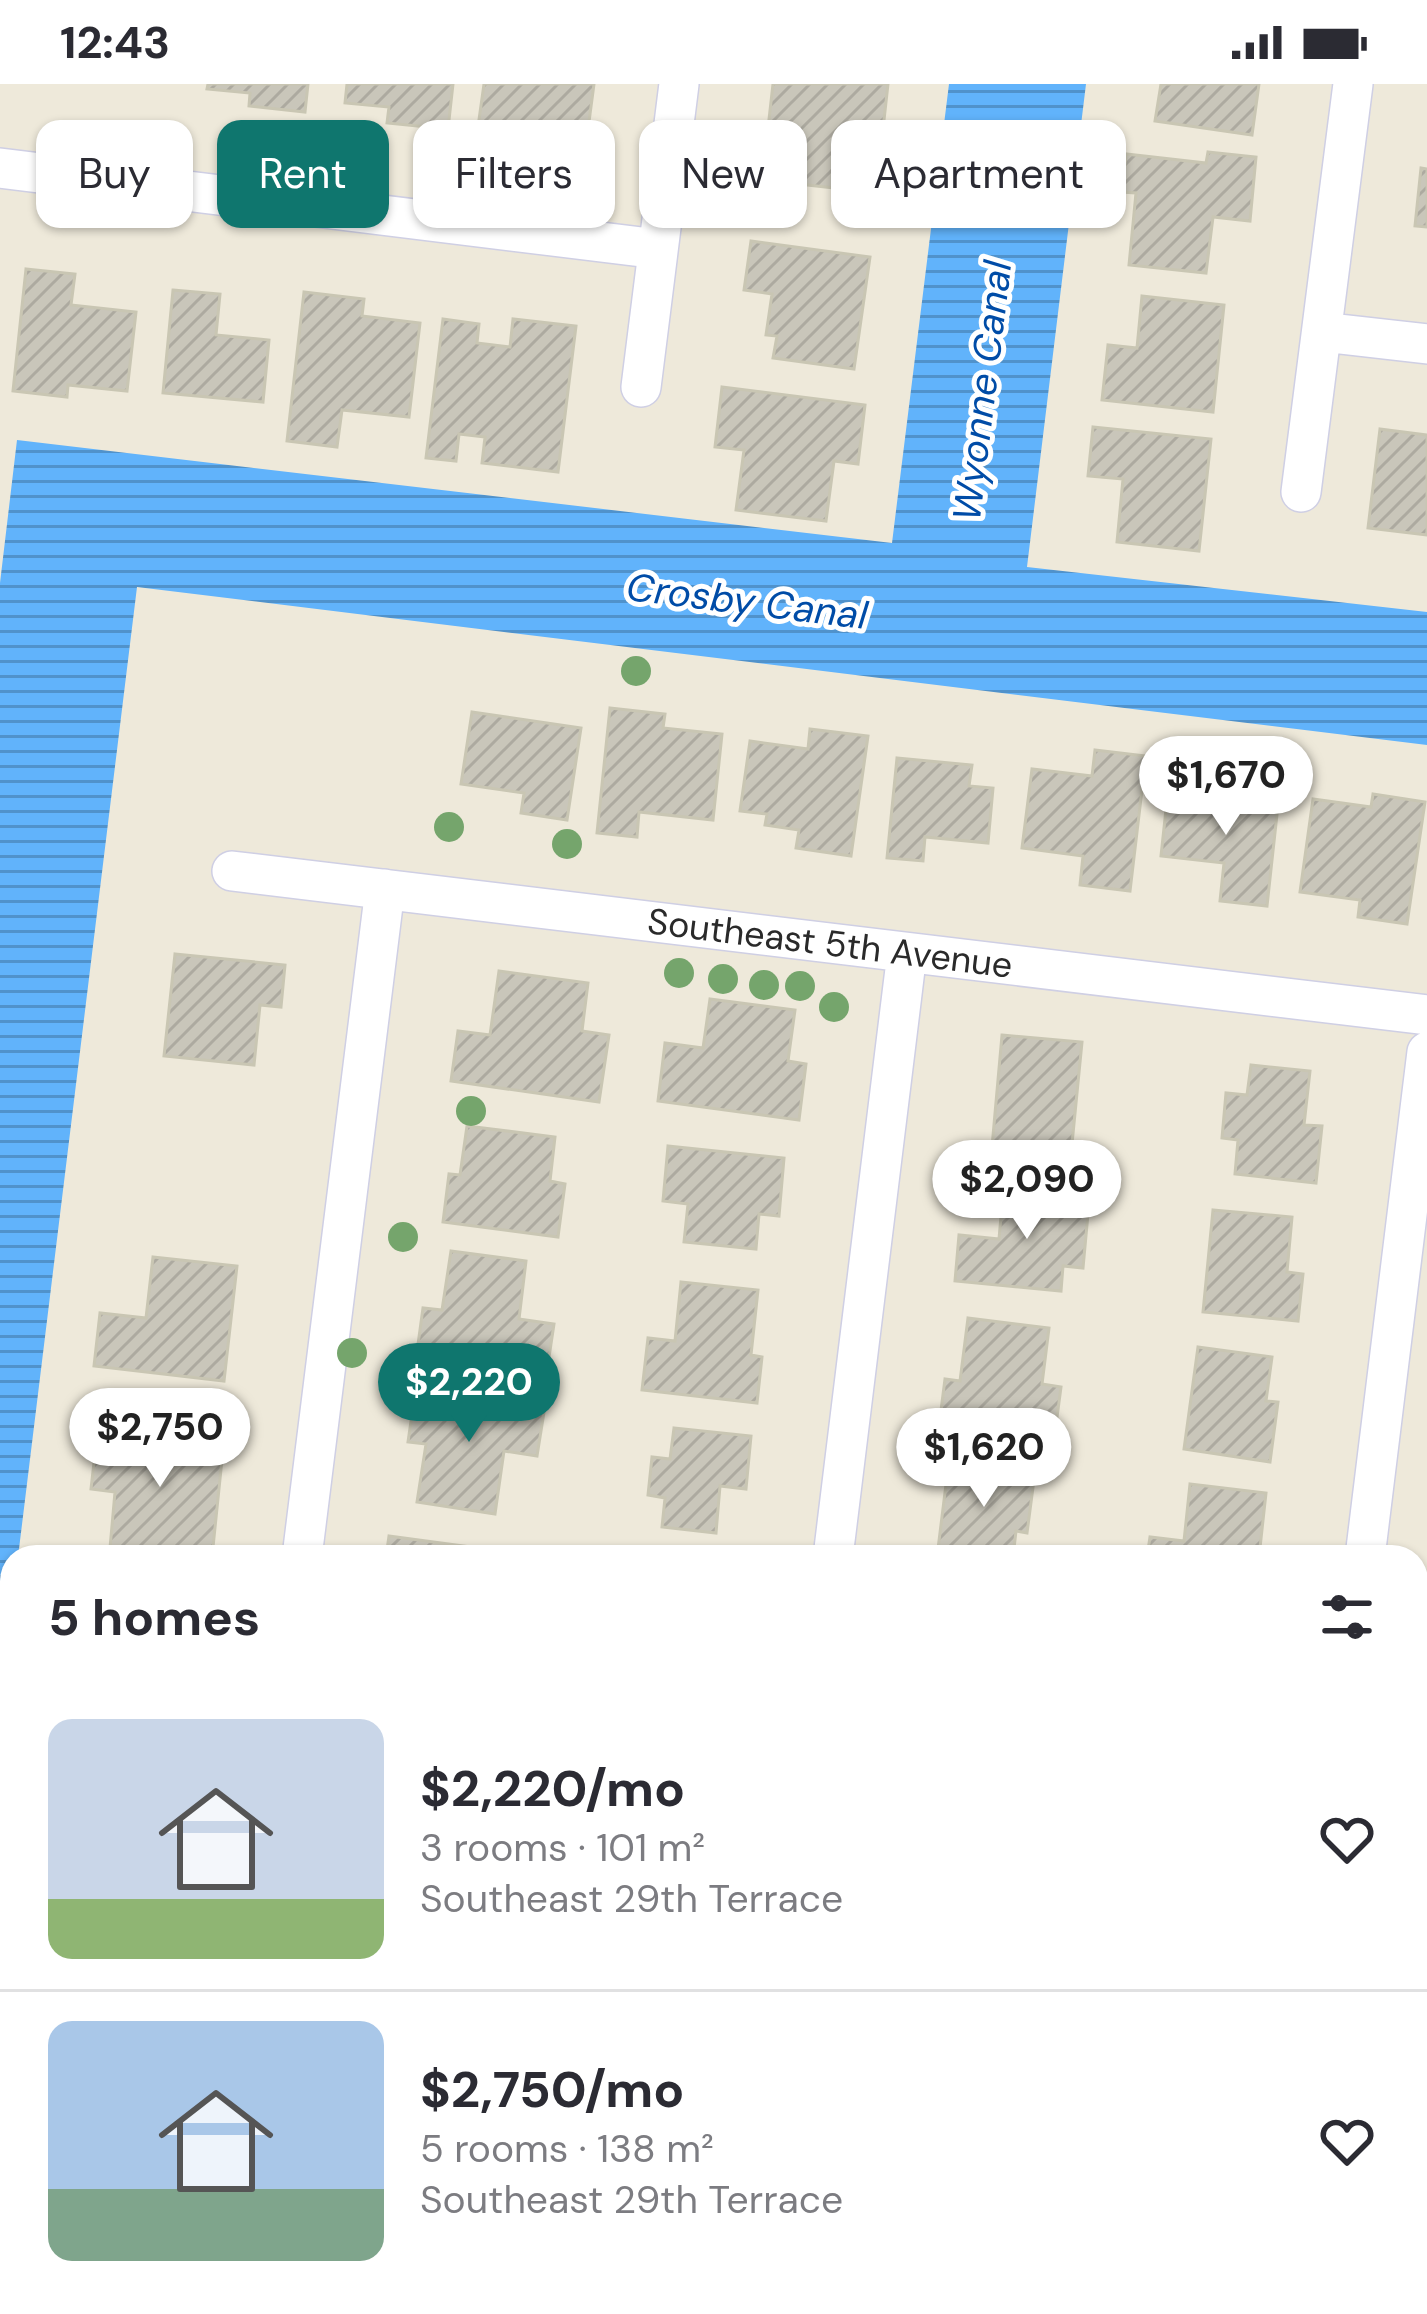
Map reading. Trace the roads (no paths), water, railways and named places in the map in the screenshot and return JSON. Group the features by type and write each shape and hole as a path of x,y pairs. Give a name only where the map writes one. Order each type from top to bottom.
{"street":[{"path":"641,387 679,84"},
{"path":"1301,492 1353,84"},
{"path":"0,168 658,249"},
{"path":"1322,332 1427,344"},
{"name":"Southeast 5th Avenue","path":"232,871 1427,1015"},
{"path":"303,1545 385,890"},
{"path":"834,1545 908,953"},
{"path":"1366,1545 1427,1052"}],"water":[{"path":"949,84 1086,84 1082,120 945,120"},
{"path":"931,228 1068,228 1027,567 1427,612 1427,745 137,587 19,1545 0,1545 0,583 17,440 892,543"}],"water label":[{"name":"Wyonne Canal","path":"982,391"},
{"name":"Crosby Canal","path":"747,601"}]}
